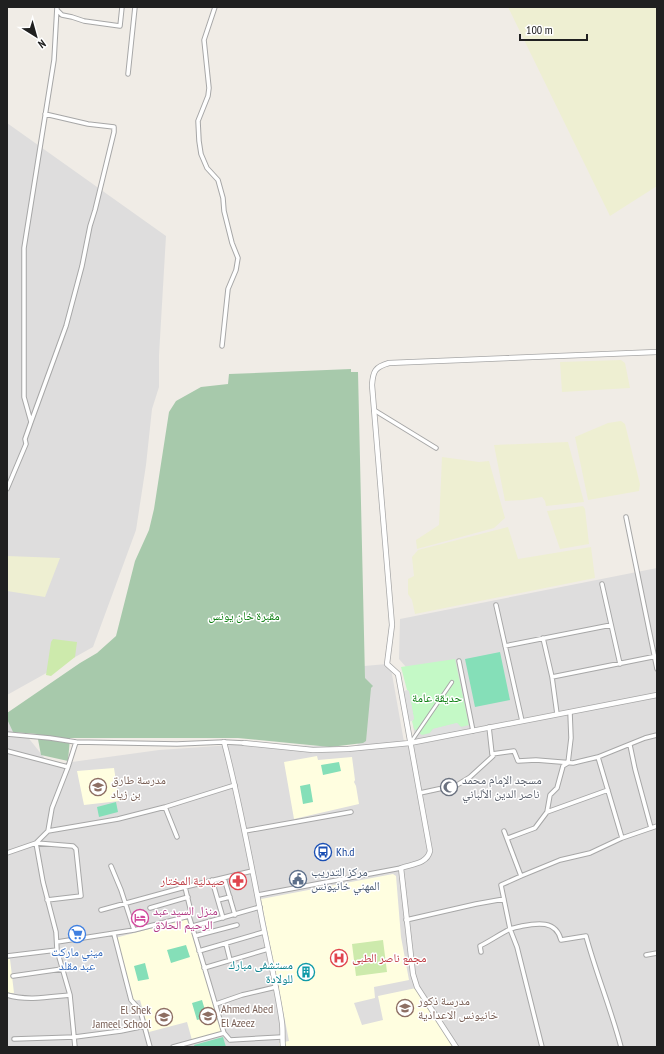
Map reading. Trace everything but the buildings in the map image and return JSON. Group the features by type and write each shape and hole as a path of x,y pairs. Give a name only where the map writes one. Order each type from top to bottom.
{"street":[{"path":"57,8 62,15 84,22 120,26 122,7"},
{"path":"128,74 135,7"},
{"path":"214,7 204,40 209,88 208,96 198,121 201,154 207,168 218,180 232,243 238,258 236,270 228,289 222,346"},
{"path":"31,422 24,397 24,248 54,60 57,8"},
{"path":"7,489 26,444 25,439 66,326 114,132 114,128 88,124 45,114"},
{"path":"258,895 401,868 425,861 429,856 430,851 398,674 387,664 392,625 372,385 374,372 378,367 390,363 657,352"},
{"path":"374,410 436,448"},
{"path":"626,517 656,657 657,669"},
{"path":"602,584 620,664"},
{"path":"496,605 522,721"},
{"path":"505,646 611,625"},
{"path":"543,638 552,677 557,714"},
{"path":"552,677 656,657"},
{"path":"459,661 473,731"},
{"path":"410,743 452,682"},
{"path":"7,734 76,742 177,744 224,742 313,750 348,749 410,743 657,695"},
{"path":"568,763 571,738 570,712"},
{"path":"420,793 457,785 470,777 493,756 489,728"},
{"path":"492,754 514,751 518,761 536,760 568,763 598,757 645,738 657,735"},
{"path":"36,843 48,831 52,808 76,742"},
{"path":"224,742 245,831 276,987 282,1024 283,1047"},
{"path":"630,745 635,769 652,828"},
{"path":"7,751 68,767"},
{"path":"598,757 622,838"},
{"path":"508,838 535,828 547,812 550,795 557,788 563,766 568,763"},
{"path":"48,831 118,819 165,807 235,784"},
{"path":"547,812 608,790"},
{"path":"165,807 177,837"},
{"path":"245,831 351,812"},
{"path":"542,1047 517,947 510,929 501,885 560,860 590,853 622,838 657,826"},
{"path":"504,831 508,838 521,876"},
{"path":"36,843 42,882 56,932 57,950 70,995 75,1047"},
{"path":"7,853 36,843 73,846 76,849 81,896 47,900"},
{"path":"111,866 126,903 134,930"},
{"path":"401,868 412,968 417,987 456,1047"},
{"path":"101,910 212,880 252,871"},
{"path":"224,878 234,915"},
{"path":"212,880 223,918"},
{"path":"186,887 191,912 189,916 224,1033 230,1040 282,1037"},
{"path":"150,908 188,897"},
{"path":"218,900 230,897"},
{"path":"406,920 504,899"},
{"path":"193,926 260,907"},
{"path":"57,942 114,934 189,916"},
{"path":"481,952 480,946 510,929 542,923 557,931 561,940 586,936 594,964 614,1020 621,1047"},
{"path":"195,936 237,925"},
{"path":"199,951 264,932"},
{"path":"114,934 131,1000 140,1010 150,1047"},
{"path":"226,944 230,960"},
{"path":"204,968 268,949"},
{"path":"7,956 57,950"},
{"path":"646,955 657,953"},
{"path":"13,976 62,969"},
{"path":"216,1004 242,995 276,987"},
{"path":"7,995 15,998 28,999 70,995"},
{"path":"14,1039 75,1037 121,1031 145,1026"},
{"path":"173,1047 224,1033"}],"shaded area":[{"path":"508,7 657,7 657,186 610,216"},
{"path":"7,123 166,236 159,355 159,387 152,409 146,465 136,530 93,647 7,695"},
{"path":"621,360 625,363 630,388 562,392 560,362"},
{"path":"621,421 625,424 640,484 639,491 588,500 575,437 608,423"},
{"path":"568,442 584,502 546,506 542,497 505,501 494,445"},
{"path":"442,457 479,462 489,461 505,518 494,528 417,549 416,540 439,525"},
{"path":"583,506 585,509 589,544 560,549 547,511"},
{"path":"508,527 518,559 591,547 595,578 415,614 412,600 408,594 408,579 414,576 412,557 418,550"},
{"path":"7,556 60,558 45,597 7,591"},
{"path":"657,568 657,691 654,692 657,692 657,1047 7,1047 7,711 50,765 159,750 246,744 357,747 368,693 364,666 390,663 404,742 415,740 406,667 399,659 400,619","holes":["581,707 575,709 421,739"]},
{"path":"407,690 409,691 414,719 406,722 401,692"},
{"path":"457,723 461,727 462,733 432,740 430,733 433,729"},
{"path":"317,756 318,760 352,757 354,782 359,804 294,819 284,762"},
{"name":"مدرسة طارق بن زياد","path":"114,768 119,801 84,805 77,771"},
{"name":"مجمع ناصر الطبى","path":"393,874 396,876 401,937 409,980 374,987 375,998 354,1003 362,1025 383,1020 378,996 416,988 454,1047 280,1047 279,1043 289,1041 261,899"},
{"path":"187,919 222,1032 192,1040 187,1022 149,1032 140,1000 132,1000 115,938"},
{"path":"7,959 10,959 14,993 7,993"}],"green space":[{"name":"مقبرة خان يونس","path":"351,369 351,372 358,372 365,678 373,686 371,688 366,741 363,743 330,747 238,738 70,738 68,761 41,755 37,734 13,732 7,719 7,713 97,653 116,636 135,561 149,530 154,509 169,412 176,401 201,387 228,384 229,374"},
{"path":"53,639 77,642 75,657 51,676 46,675 51,642"},
{"path":"500,652 510,700 475,707 465,659"},
{"name":"حديقة عامة","path":"455,659 469,725 461,727 457,723 433,729 430,733 422,735 414,729 412,721 414,719 409,692 407,690 401,667"},
{"path":"339,762 341,771 323,775 321,765"},
{"path":"310,784 313,802 303,804 300,786"},
{"path":"116,802 118,812 99,817 97,807"},
{"path":"383,940 387,972 356,976 352,944"},
{"path":"186,945 190,957 171,963 167,950"},
{"path":"145,963 149,979 138,981 134,966"},
{"path":"202,1000 207,1017 197,1020 192,1003"},
{"path":"223,1037 226,1047 195,1047 194,1045"}],"place":[{"name":"مدرسة طارق بن زياد","path":"98,787"},
{"name":"مسجد الإمام محمد ناصر الدين الألباني","path":"449,787"},
{"name":"Kh.d","path":"323,852"},
{"name":"مركز التدريب المهني خانيونس","path":"298,879"},
{"name":"صيدلية المختار","path":"238,881"},
{"name":"منزل السيد عبد الرحيم الحلاق","path":"140,918"},
{"name":"ميني ماركت عبد مقلد","path":"77,934"},
{"name":"مجمع ناصر الطبى","path":"339,958"},
{"name":"مستشفى مبارك للولادة","path":"306,972"},
{"name":"مدرسة ذكور خانيونس الاعدادية","path":"405,1008"},
{"name":"Ahmed Abed El Azeez","path":"208,1016"},
{"name":"El Shek Jameel School","path":"164,1017"}]}
